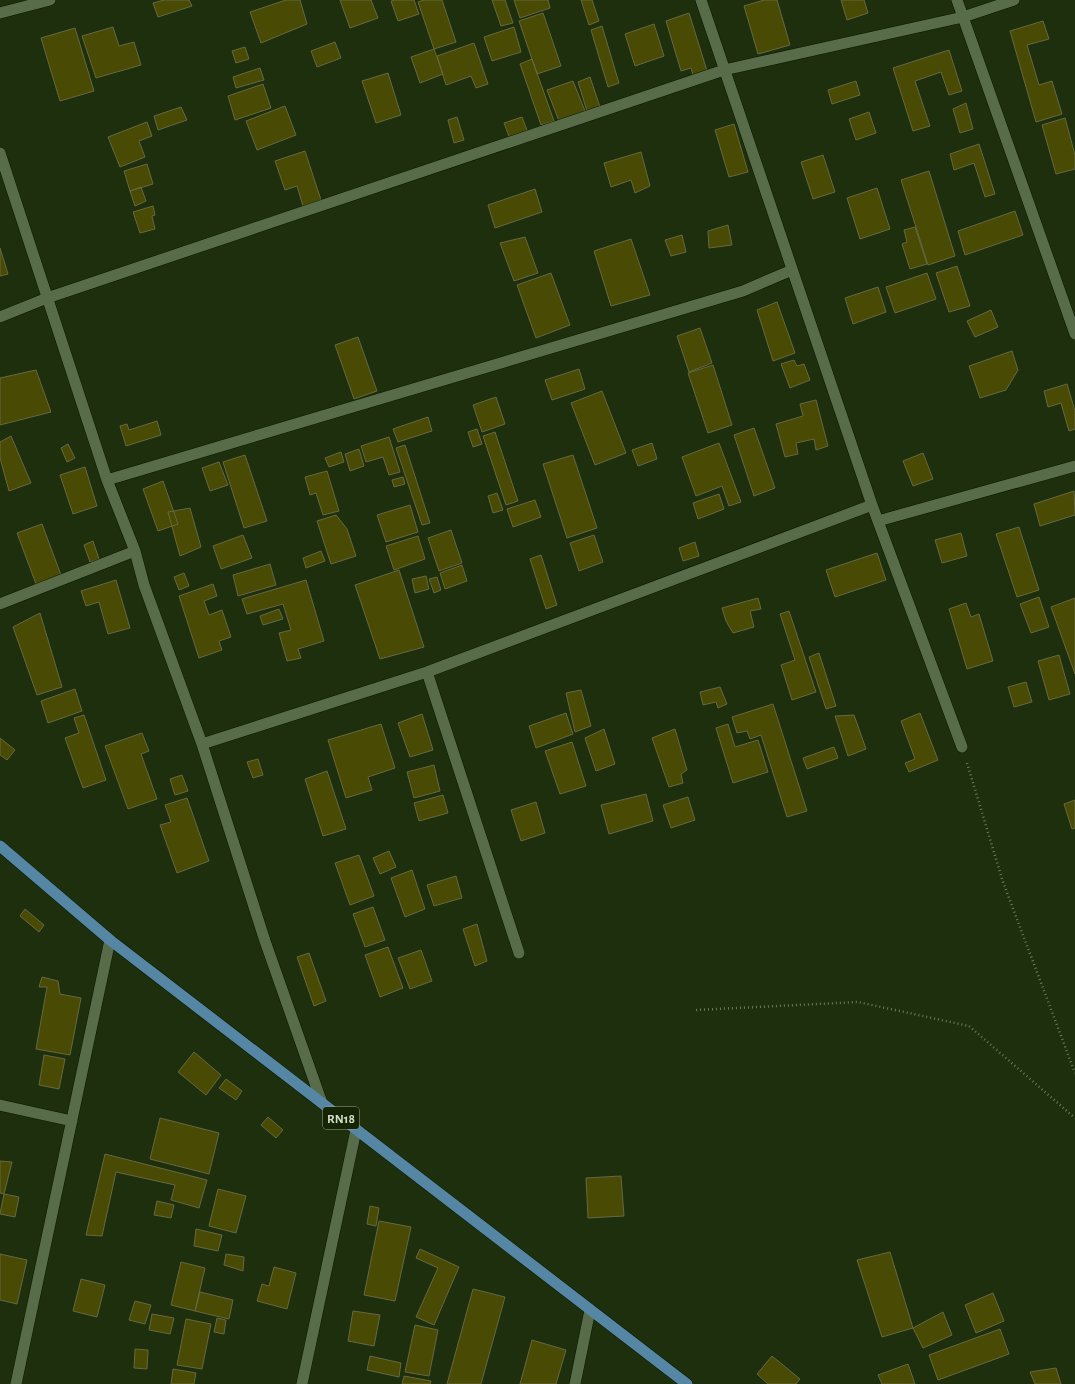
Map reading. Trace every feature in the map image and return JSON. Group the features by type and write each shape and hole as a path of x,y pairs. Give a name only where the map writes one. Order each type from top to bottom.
{"main road":[{"name":"RN18","path":"0,846 110,940 686,1384"}],"street":[{"path":"0,13 50,0"},
{"path":"700,0 872,505 962,747"},
{"path":"957,0 1075,334"},
{"path":"0,317 47,298 724,70 963,17 1014,0"},
{"path":"0,153 107,480 135,551 144,585 202,744 265,941 322,1103"},
{"path":"107,480 743,291 792,270"},
{"path":"878,521 1075,466"},
{"path":"202,744 427,672 872,505"},
{"path":"0,604 135,551"},
{"path":"427,672 519,953"},
{"path":"16,1384 110,940"},
{"path":"0,1105 72,1121"},
{"path":"302,1384 356,1130"},
{"path":"575,1384 590,1310"}],"path":[{"path":"962,747 1003,882 1075,1074"},
{"path":"696,1010 858,1002 969,1026 1075,1118"}],"building":[{"path":"164,0 189,0 192,6 158,17 153,3"},
{"path":"286,0 300,0 307,24 261,43 250,12"},
{"path":"340,0 371,0 378,18 350,28"},
{"path":"414,0 419,14 398,21 391,1"},
{"path":"424,0 442,0 456,42 434,49 418,2"},
{"path":"492,0 505,0 513,23 501,26"},
{"path":"514,0 548,0 550,8 520,18"},
{"path":"581,0 592,0 599,21 589,25"},
{"path":"764,0 777,0 790,45 758,54 744,6"},
{"path":"841,0 864,0 868,13 847,20"},
{"path":"543,13 561,66 537,74 519,21"},
{"path":"689,13 708,74 694,78 691,68 681,71 666,21"},
{"path":"1043,21 1049,39 1027,45 1039,85 1052,81 1062,114 1036,122 1010,31"},
{"path":"654,24 664,56 635,66 625,34"},
{"path":"602,26 619,83 608,87 591,30"},
{"path":"113,27 119,46 134,42 141,65 96,78 82,36"},
{"path":"514,27 521,52 492,61 484,37"},
{"path":"75,28 94,91 60,101 41,38"},
{"path":"335,42 341,58 317,67 311,51"},
{"path":"474,43 488,84 476,88 471,76 446,85 437,56"},
{"path":"245,47 249,59 236,63 232,51"},
{"path":"434,49 443,74 420,83 411,57"},
{"path":"949,50 962,91 949,95 941,72 915,81 930,126 913,131 893,68"},
{"path":"532,59 554,121 541,125 520,64"},
{"path":"260,68 264,80 236,88 233,77"},
{"path":"388,73 401,115 376,123 362,81"},
{"path":"590,77 600,107 587,111 578,82"},
{"path":"573,81 585,111 559,121 547,90"},
{"path":"856,81 860,95 832,104 828,90"},
{"path":"263,84 271,108 235,120 228,96"},
{"path":"966,103 973,129 960,133 953,109"},
{"path":"285,106 296,135 257,150 246,121"},
{"path":"181,107 187,120 158,130 154,116"},
{"path":"869,112 876,133 856,140 849,119"},
{"path":"457,117 464,140 454,143 448,120"},
{"path":"522,117 528,133 510,139 504,123"},
{"path":"1065,118 1075,155 1075,169 1056,174 1042,125"},
{"path":"147,122 152,136 139,141 145,157 120,167 108,137"},
{"path":"734,124 748,172 729,177 715,130"},
{"path":"979,144 995,194 985,197 974,163 954,170 950,154"},
{"path":"305,151 321,200 303,206 297,186 285,190 275,161"},
{"path":"641,152 650,186 635,193 631,180 611,187 604,163"},
{"path":"823,155 835,192 813,199 801,162"},
{"path":"147,164 153,184 130,191 124,171"},
{"path":"929,171 955,256 928,265 901,180"},
{"path":"141,187 146,201 135,206 130,191"},
{"path":"877,188 890,229 860,239 847,198"},
{"path":"535,189 542,212 495,228 488,205"},
{"path":"153,206 155,215 152,216 155,229 140,233 133,212"},
{"path":"1015,211 1023,235 965,255 958,231"},
{"path":"728,225 732,245 709,248 708,231"},
{"path":"915,227 927,264 910,269 902,244 907,242 904,230"},
{"path":"682,235 686,252 671,256 665,240"},
{"path":"525,237 538,273 514,281 500,243"},
{"path":"631,239 650,295 611,306 594,251"},
{"path":"0,248 8,274 0,276"},
{"path":"957,266 970,306 949,312 936,273"},
{"path":"551,273 570,325 536,338 517,285"},
{"path":"927,273 936,299 895,313 886,287"},
{"path":"878,287 886,312 853,324 845,298"},
{"path":"777,302 795,353 773,361 757,310"},
{"path":"991,310 998,327 975,337 967,321"},
{"path":"700,328 712,363 689,372 677,336"},
{"path":"358,337 377,391 354,399 335,345"},
{"path":"1012,351 1018,370 1006,390 980,398 969,366"},
{"path":"794,360 797,366 804,364 810,380 790,388 781,364"},
{"path":"713,365 732,425 708,433 688,373"},
{"path":"579,369 585,389 552,400 545,380"},
{"path":"36,370 51,412 0,425 0,378"},
{"path":"1067,384 1075,411 1075,429 1069,431 1061,403 1048,407 1044,391"},
{"path":"602,391 626,453 595,465 571,403"},
{"path":"496,397 505,424 482,432 473,405"},
{"path":"816,400 828,446 816,450 814,439 796,443 798,454 785,457 776,424 803,416 800,404"},
{"path":"428,417 432,431 398,442 393,429"},
{"path":"157,421 161,435 126,446 120,426 127,424 129,430"},
{"path":"754,428 775,488 754,496 734,435"},
{"path":"477,429 482,444 473,447 468,432"},
{"path":"495,432 518,501 506,505 483,436"},
{"path":"11,436 31,483 9,491 0,458 0,442"},
{"path":"389,437 400,472 389,475 383,457 366,462 361,446"},
{"path":"652,443 657,459 638,466 632,450"},
{"path":"719,443 741,502 729,506 722,486 696,496 682,457"},
{"path":"68,444 75,458 67,462 61,448"},
{"path":"405,445 430,523 422,525 396,448"},
{"path":"359,449 364,466 350,471 345,454"},
{"path":"341,452 344,462 329,467 325,458"},
{"path":"923,453 933,479 913,486 903,461"},
{"path":"245,455 267,521 244,528 223,462"},
{"path":"573,455 597,528 567,538 543,464"},
{"path":"219,462 228,485 210,491 202,468"},
{"path":"85,467 97,506 73,514 60,475"},
{"path":"327,471 339,511 323,515 316,493 310,495 305,477"},
{"path":"403,477 405,484 394,487 392,480"},
{"path":"163,481 178,524 158,531 143,489"},
{"path":"1074,491 1075,515 1040,526 1034,504"},
{"path":"497,493 503,510 493,513 488,496"},
{"path":"719,494 724,509 698,519 693,503"},
{"path":"535,500 541,517 513,527 507,509"},
{"path":"410,505 418,532 386,542 377,515"},
{"path":"190,508 201,547 180,556 168,512"},
{"path":"336,515 347,529 356,556 331,564 317,521"},
{"path":"42,524 61,575 36,584 17,533"},
{"path":"1019,527 1039,590 1017,597 996,534"},
{"path":"451,530 462,563 439,571 428,538"},
{"path":"961,533 967,556 942,563 935,540"},
{"path":"243,535 252,558 221,569 213,546"},
{"path":"594,535 603,562 579,571 570,543"},
{"path":"418,536 425,559 394,570 386,546"},
{"path":"93,541 99,559 90,562 84,545"},
{"path":"695,542 699,556 683,561 679,548"},
{"path":"321,551 325,561 306,568 303,558"},
{"path":"877,553 886,580 835,597 826,570"},
{"path":"541,555 557,605 546,609 530,559"},
{"path":"270,564 276,585 238,596 233,575"},
{"path":"462,565 467,581 445,589 440,573"},
{"path":"399,570 424,647 380,659 355,585"},
{"path":"184,573 189,586 179,590 174,577"},
{"path":"426,576 429,589 415,593 412,579"},
{"path":"437,577 441,590 434,593 429,579"},
{"path":"116,580 130,628 108,634 99,602 86,606 81,591"},
{"path":"306,580 324,641 298,649 301,658 287,661 279,633 291,630 283,604 247,614 242,599"},
{"path":"213,584 217,596 204,601 209,615 222,610 231,637 219,641 222,650 199,658 179,596"},
{"path":"1039,597 1049,627 1031,633 1020,604"},
{"path":"758,598 761,609 750,611 754,627 733,633 726,621 722,608"},
{"path":"1075,598 1075,674 1051,607"},
{"path":"966,603 971,617 979,614 993,661 967,669 949,609"},
{"path":"279,609 283,619 263,625 260,616"},
{"path":"789,611 816,692 792,700 781,665 795,660 780,614"},
{"path":"40,613 62,687 37,695 13,627"},
{"path":"819,653 836,706 826,709 809,657"},
{"path":"1059,655 1070,694 1049,700 1038,661"},
{"path":"1026,682 1032,702 1014,707 1008,687"},
{"path":"720,687 727,704 718,708 716,702 703,705 700,692"},
{"path":"75,689 82,711 48,723 41,701"},
{"path":"581,690 591,726 575,732 566,693"},
{"path":"773,704 807,811 787,817 761,735 750,739 747,731 737,733 732,717"},
{"path":"566,713 573,734 536,748 529,726"},
{"path":"920,713 938,760 909,772 905,763 915,759 901,721"},
{"path":"422,714 433,750 410,757 398,723"},
{"path":"84,715 106,780 83,788 65,738 79,733 74,718"},
{"path":"854,715 866,749 848,756 835,716"},
{"path":"381,724 395,768 368,777 372,790 346,798 328,740"},
{"path":"728,724 735,747 758,740 768,772 733,783 716,728"},
{"path":"604,729 615,764 596,771 585,738"},
{"path":"675,729 687,770 681,774 683,783 669,787 652,738"},
{"path":"142,733 149,751 141,754 157,799 128,809 105,746"},
{"path":"0,738 15,750 7,760 0,755"},
{"path":"572,742 586,786 560,794 545,751"},
{"path":"834,747 838,758 807,769 803,758"},
{"path":"258,759 263,775 253,778 247,762"},
{"path":"434,765 440,791 414,798 407,772"},
{"path":"327,771 346,829 323,836 305,779"},
{"path":"182,775 188,791 175,795 170,779"},
{"path":"646,794 653,821 609,834 601,805"},
{"path":"443,795 448,813 419,821 414,803"},
{"path":"688,797 695,820 671,828 663,805"},
{"path":"187,798 209,861 177,873 160,825 171,822 165,805"},
{"path":"1075,800 1075,828 1072,829 1064,804"},
{"path":"536,802 545,833 521,841 511,810"},
{"path":"389,851 396,867 380,874 373,858"},
{"path":"359,855 374,896 350,905 335,863"},
{"path":"412,870 425,909 405,917 391,878"},
{"path":"456,876 462,898 434,906 427,885"},
{"path":"373,907 385,940 365,947 353,914"},
{"path":"25,909 44,925 39,932 20,916"},
{"path":"477,924 487,961 475,966 463,929"},
{"path":"388,947 403,988 380,997 365,955"},
{"path":"421,950 432,981 410,989 398,958"},
{"path":"309,953 326,1001 314,1006 297,957"},
{"path":"42,977 58,981 60,994 81,998 70,1055 36,1049 47,987 39,987"},
{"path":"194,1052 221,1075 206,1095 178,1072"},
{"path":"44,1055 65,1059 59,1089 39,1085"},
{"path":"226,1079 242,1091 236,1100 219,1088"},
{"path":"268,1117 283,1130 276,1138 261,1125"},
{"path":"160,1118 219,1133 209,1174 150,1159"},
{"path":"105,1154 207,1180 199,1208 171,1200 175,1185 116,1172 102,1236 86,1235"},
{"path":"0,1161 12,1162 4,1194 0,1193"},
{"path":"621,1176 624,1216 588,1218 586,1178"},
{"path":"218,1189 246,1196 236,1233 209,1226"},
{"path":"4,1194 19,1197 15,1217 0,1214"},
{"path":"157,1201 174,1205 171,1218 154,1215"},
{"path":"370,1206 379,1208 376,1226 367,1224"},
{"path":"379,1221 411,1227 395,1301 364,1295"},
{"path":"196,1229 222,1235 218,1251 194,1246"},
{"path":"420,1249 459,1267 434,1325 416,1317 438,1268 416,1258"},
{"path":"890,1252 913,1328 882,1337 857,1260"},
{"path":"0,1254 27,1260 17,1304 0,1300"},
{"path":"226,1254 244,1257 243,1271 224,1265"},
{"path":"181,1262 205,1268 195,1311 171,1305"},
{"path":"274,1267 296,1273 287,1309 257,1301 262,1284 269,1286"},
{"path":"81,1279 105,1285 97,1317 73,1311"},
{"path":"473,1289 505,1297 481,1384 447,1384"},
{"path":"200,1292 233,1300 229,1319 195,1311"},
{"path":"993,1293 1004,1321 976,1333 965,1305"},
{"path":"135,1301 151,1305 145,1324 129,1320"},
{"path":"353,1311 380,1315 374,1346 348,1341"},
{"path":"943,1312 952,1335 923,1348 913,1328"},
{"path":"152,1314 174,1318 170,1334 149,1330"},
{"path":"217,1318 226,1320 224,1334 214,1332"},
{"path":"186,1319 211,1324 202,1369 177,1365"},
{"path":"415,1325 438,1330 429,1376 405,1372"},
{"path":"1000,1329 1009,1354 938,1380 929,1355"},
{"path":"532,1340 566,1350 556,1384 520,1384"},
{"path":"135,1349 148,1350 147,1369 134,1368"},
{"path":"370,1356 401,1363 399,1377 367,1370"},
{"path":"772,1356 800,1379 796,1384 768,1384 757,1374"},
{"path":"908,1364 915,1384 882,1384 878,1375"},
{"path":"1056,1368 1061,1384 1035,1384 1030,1372"},
{"path":"173,1369 196,1373 194,1384 171,1384"},
{"path":"404,1376 431,1381 430,1384 402,1384"}]}
